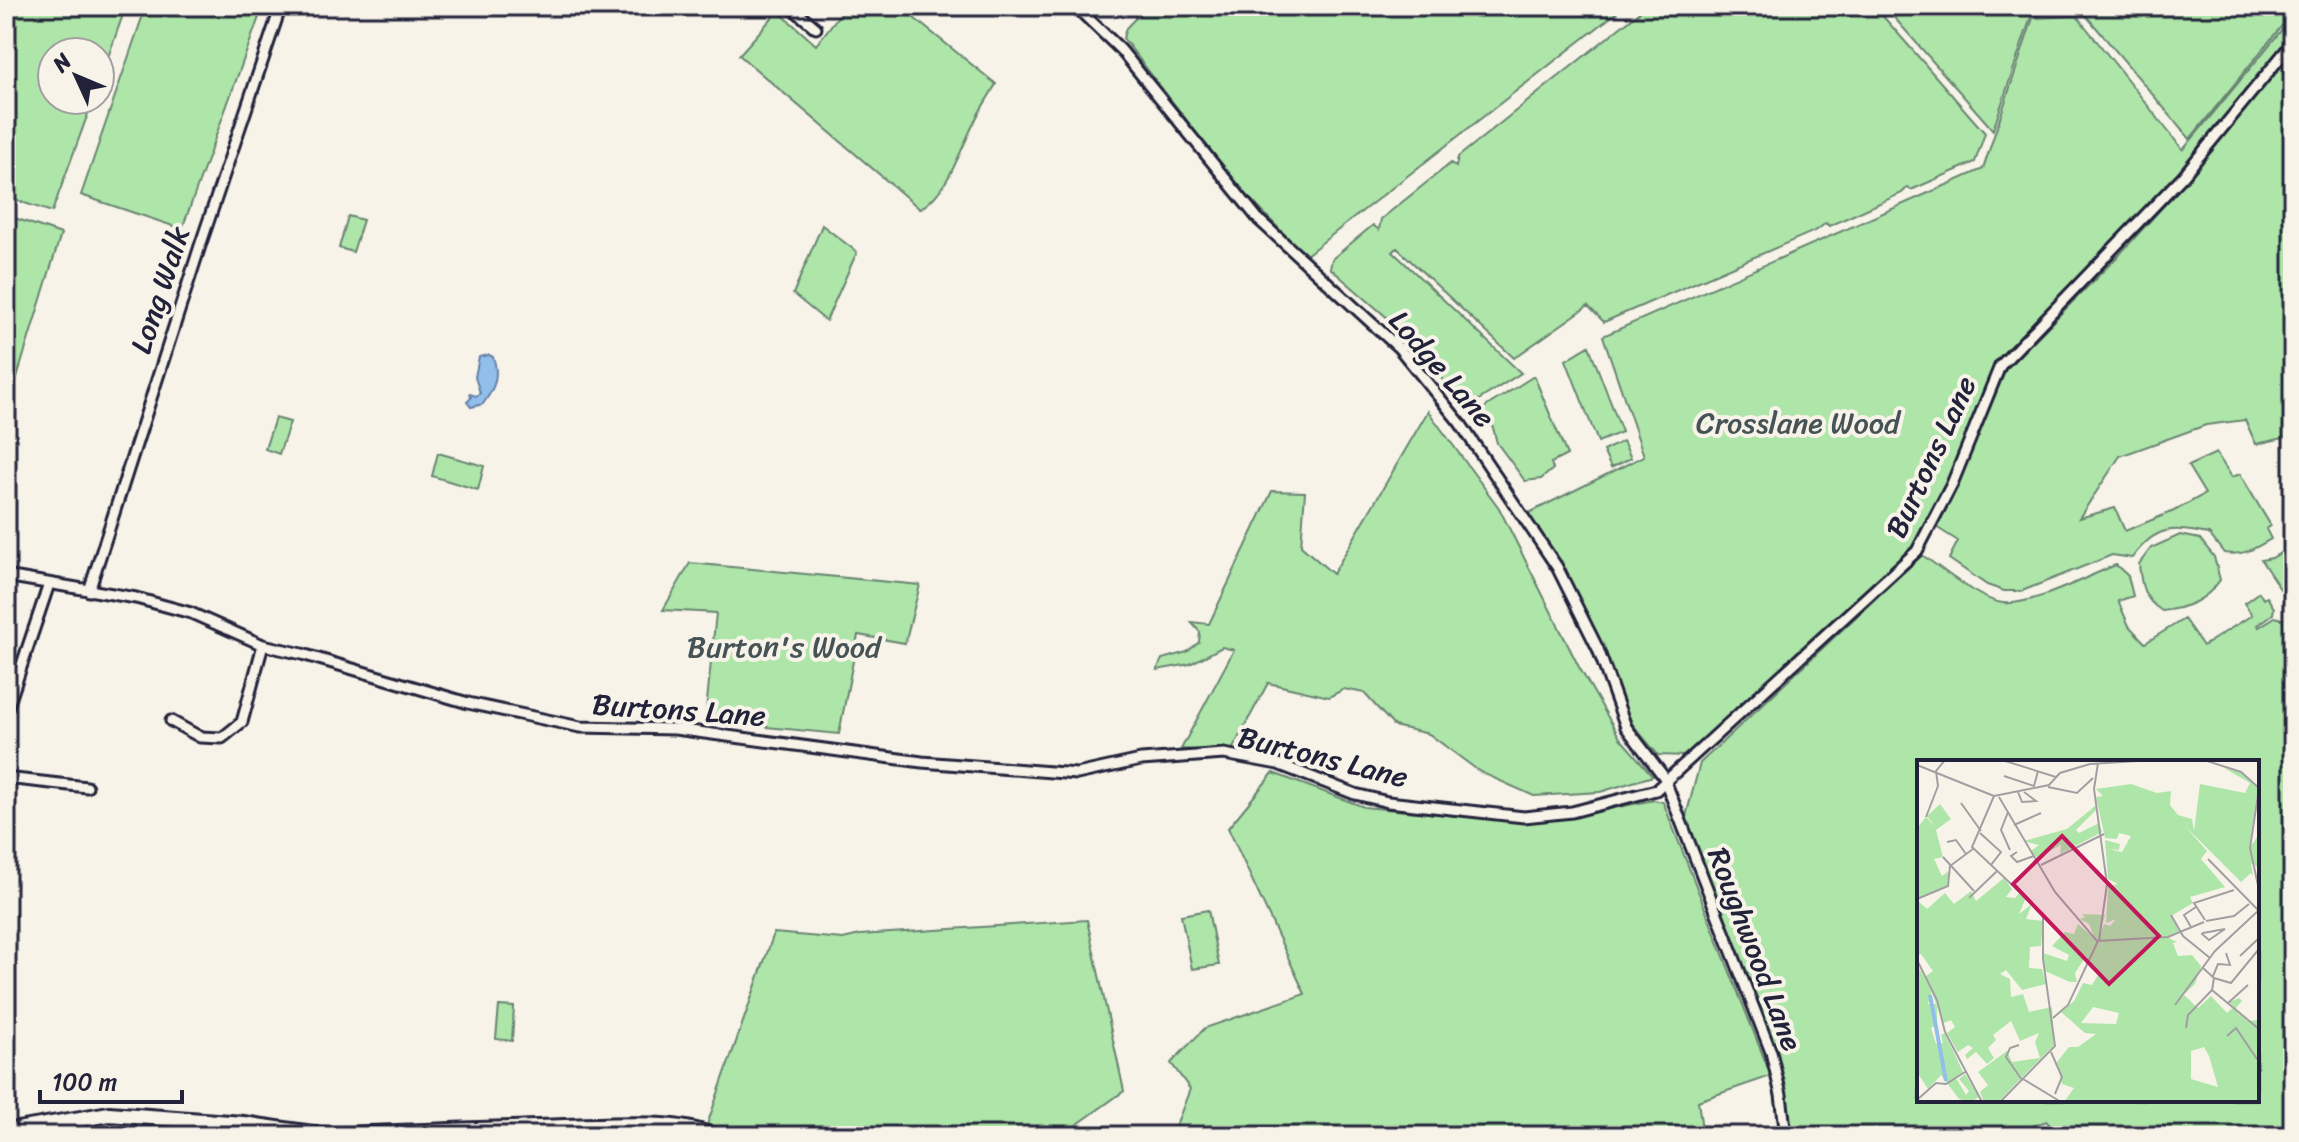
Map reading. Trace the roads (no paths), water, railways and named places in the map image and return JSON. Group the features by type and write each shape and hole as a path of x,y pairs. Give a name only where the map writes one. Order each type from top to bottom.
{"main road":[{"path":"6,1132 109,1114 243,1124 330,1136 615,1126 696,1129 711,1136"}],"street":[{"name":"Long Walk","path":"89,591 281,6"},
{"path":"790,6 816,28"},
{"name":"Lodge Lane","path":"1075,6 1121,50 1259,220 1399,348 1460,423 1557,567 1598,649 1626,727 1666,782"},
{"name":"Burtons Lane","path":"6,576 136,598 191,613 263,645 468,703 580,727 675,729 922,762 1077,774 1141,760 1224,754 1278,764 1355,794 1388,802 1524,817 1572,812 1656,790 1917,551 1952,484 2000,366 2183,176 2293,42"},
{"path":"6,712 49,584"},
{"path":"171,721 200,737 222,738 242,722 263,645"},
{"path":"6,778 87,787"},
{"name":"Roughwood Lane","path":"1666,782 1771,1052 1786,1136"}],"water":[{"path":"479,357 493,357 496,370 493,388 483,404 471,407 467,402 470,394 476,396 480,393 475,377"}],"park label":[{"name":"Crosslane Wood","path":"1798,423"},
{"name":"Burton's Wood","path":"784,647"}]}
